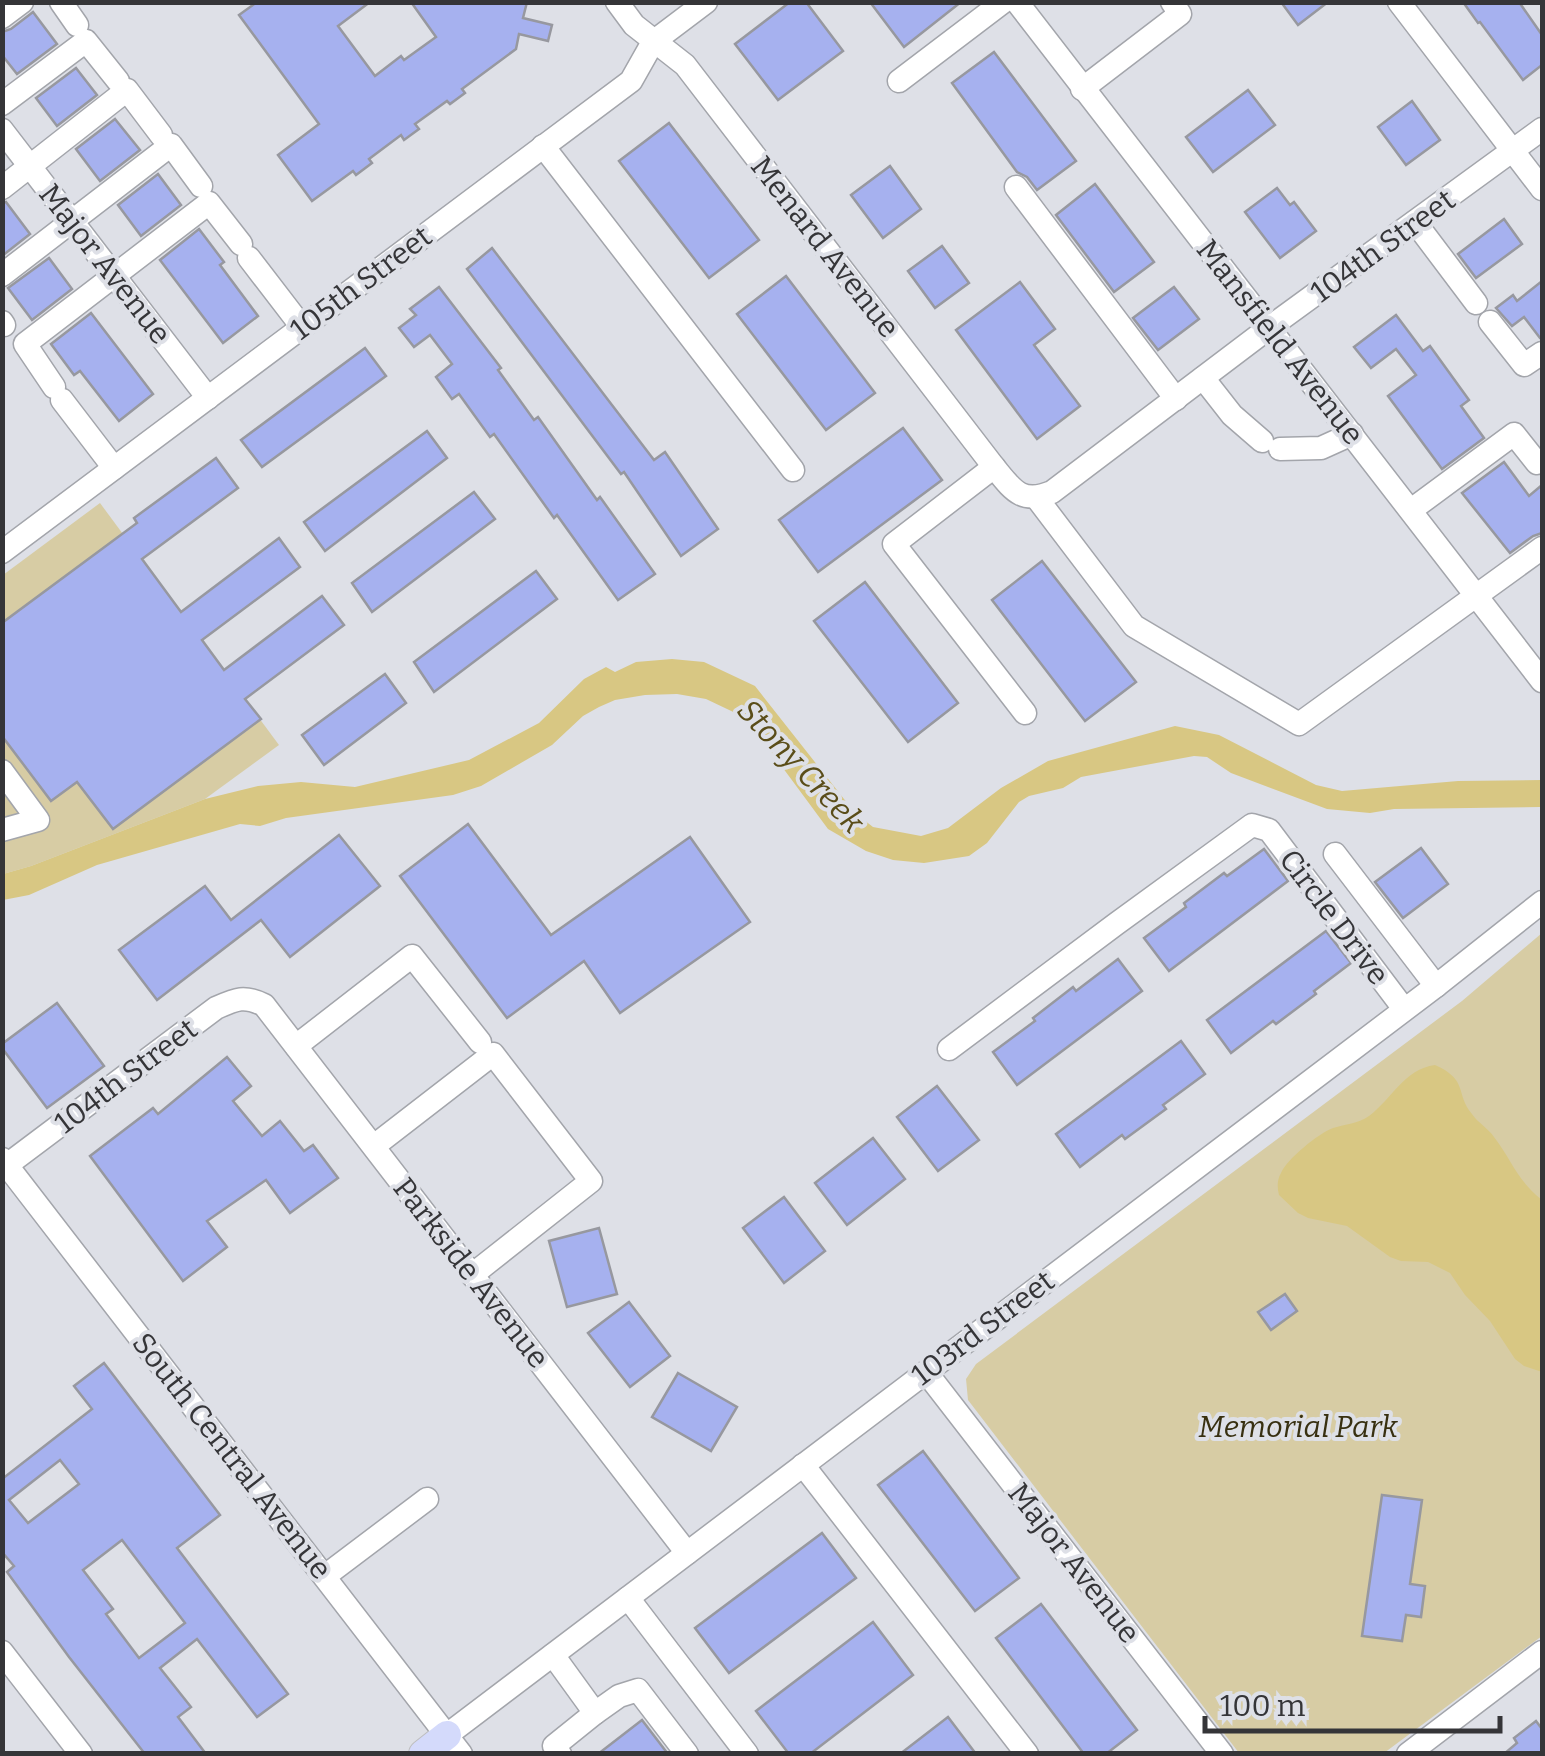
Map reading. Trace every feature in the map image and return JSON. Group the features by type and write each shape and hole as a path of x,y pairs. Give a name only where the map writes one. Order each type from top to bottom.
{"main road":[{"name":"103rd Street","path":"423,1754 454,1744"}],"street":[{"path":"2,17 22,2"},
{"path":"61,2 77,25"},
{"name":"Menard Avenue","path":"617,2 634,25 685,66 994,467 1016,492 1032,497 1134,626 1300,724 1476,596"},
{"name":"105th Street","path":"2,552 631,81 653,42 706,2"},
{"path":"899,81 1003,2"},
{"name":"Mansfield Avenue","path":"1016,2 1542,681"},
{"path":"1082,90 1180,14 1172,2"},
{"path":"1398,2 1542,188"},
{"path":"2,104 86,41 118,80"},
{"path":"2,188 128,90 161,135"},
{"name":"104th Street","path":"1032,497 1052,492 1542,129"},
{"name":"Major Avenue","path":"2,130 208,398"},
{"path":"2,275 171,145 201,186"},
{"path":"544,146 793,470"},
{"path":"1016,188 1176,398"},
{"path":"114,468 24,344 209,202 302,327"},
{"path":"1415,222 1476,302"},
{"path":"1490,322 1524,365 1542,353"},
{"path":"1203,378 1232,415 1271,445 1322,448 1352,434"},
{"path":"1411,510 1514,434 1537,463"},
{"path":"994,467 894,544 1024,713"},
{"path":"1476,596 1542,548"},
{"path":"2,771 38,820 2,830"},
{"name":"Circle Drive","path":"950,1049 1252,825 1269,830 1404,1009"},
{"path":"1335,854 1436,986"},
{"name":"103rd Street","path":"454,1744 553,1655 1542,902"},
{"path":"296,1046 412,956 480,1042"},
{"name":"104th Street","path":"5,1162 216,1008 250,998"},
{"name":"Parkside Avenue","path":"250,998 264,1006 296,1046 687,1553"},
{"path":"374,1146 493,1054 591,1182 472,1275"},
{"name":"South Central Avenue","path":"5,1162 454,1744"},
{"name":"Major Avenue","path":"926,1372 1222,1754"},
{"path":"803,1464 1028,1754"},
{"path":"325,1576 427,1499"},
{"path":"628,1598 747,1754"},
{"path":"2,1652 81,1754"},
{"path":"1408,1754 1542,1652"},
{"path":"553,1655 595,1713"},
{"path":"560,1754 554,1746 619,1696 638,1690 687,1754"}],"green space":[{"path":"100,503 279,745 205,799 3,874 3,575"},
{"name":"Memorial Park","path":"1542,933 1542,1636 1384,1753 1239,1753 968,1400 966,1379 976,1364 1462,1001"}],"water":[{"name":"Stony Creek","path":"636,662 704,662 755,686 855,813 873,827 921,836 948,828 1001,788 1048,761 1175,726 1219,735 1316,785 1342,791 1458,781 1542,780 1542,805 1370,813 1327,809 1231,773 1207,757 1194,756 1081,777 1063,788 1029,796 1019,802 987,843 969,856 924,863 893,860 866,851 828,829 746,718 706,699 677,694 645,695 599,707 583,716 552,745 481,786 453,795 286,818 260,826 240,824 97,865 29,895 3,900 3,874 205,799 258,786 301,782 355,787 469,760 539,723 584,679 606,667 615,672"},
{"path":"1435,1065 1453,1076 1472,1114 1542,1200 1542,1372 1515,1359 1450,1273 1428,1262 1390,1257 1347,1226 1298,1213 1279,1195 1281,1173 1304,1147 1333,1128 1369,1116 1407,1078"}],"building":[{"path":"257,2 370,2 338,26 375,76 436,37 411,2 527,2 523,18 552,25 548,41 519,34 516,49 462,89 465,93 415,124 419,129 404,140 401,135 369,159 372,163 356,175 353,171 312,201 278,155 319,124 239,15"},
{"path":"790,2 806,2 843,51 778,100 735,44"},
{"path":"870,2 961,2 904,47"},
{"path":"1281,2 1328,2 1298,25"},
{"path":"1463,2 1519,2 1542,35 1542,65 1523,80"},
{"path":"33,12 57,44 17,74 2,55 2,32"},
{"path":"994,52 1076,161 1037,190 1017,172 952,83"},
{"path":"76,68 97,95 57,126 36,98"},
{"path":"1248,90 1275,125 1213,172 1186,137"},
{"path":"1412,101 1440,140 1406,165 1378,127"},
{"path":"115,119 140,150 100,181 76,149"},
{"path":"669,123 759,240 709,278 619,161"},
{"path":"890,166 921,209 883,238 851,195"},
{"path":"158,174 181,205 141,236 118,205"},
{"path":"1095,184 1154,262 1114,292 1056,215"},
{"path":"1277,188 1290,205 1294,202 1316,231 1280,258 1245,212"},
{"path":"6,202 30,234 2,256 2,203"},
{"path":"1504,219 1522,244 1476,278 1458,254"},
{"path":"199,229 258,316 223,343 160,260"},
{"path":"942,246 969,283 935,308 908,271"},
{"path":"492,248 654,460 665,452 718,529 681,556 624,472 621,474 467,269"},
{"path":"49,258 72,289 32,320 8,288"},
{"path":"786,276 875,393 826,430 737,314"},
{"path":"1542,281 1540,338 1524,317 1512,326 1496,308 1513,295 1517,301"},
{"path":"1020,282 1055,329 1034,345 1080,406 1037,439 956,330"},
{"path":"439,287 501,368 498,370 534,420 538,417 655,574 618,600 494,434 490,437 459,394 452,399 436,377 452,364 430,335 414,347 399,328 416,315 410,309"},
{"path":"1174,287 1199,319 1158,350 1133,318"},
{"path":"91,313 153,394 119,421 80,371 74,375 51,344"},
{"path":"1396,315 1423,351 1430,346 1469,400 1461,406 1484,438 1442,469 1388,396 1416,375 1396,349 1371,368 1354,347"},
{"path":"365,348 386,376 262,467 241,440"},
{"path":"903,428 942,480 818,572 779,520"},
{"path":"427,431 447,458 325,551 304,522"},
{"path":"216,458 238,488 142,559 181,612 279,538 300,567 202,640 224,670 322,596 344,625 245,699 261,719 113,829 77,782 51,801 2,736 2,623 137,523 134,518"},
{"path":"1504,462 1529,496 1542,485 1542,533 1510,553 1462,493"},
{"path":"474,492 495,519 372,612 352,583"},
{"path":"1042,561 1136,682 1085,721 992,600"},
{"path":"536,571 557,599 434,692 414,662"},
{"path":"865,582 958,703 908,742 814,621"},
{"path":"385,674 406,703 324,765 302,735"},
{"path":"468,824 551,935 690,837 750,922 620,1013 584,961 507,1018 400,876"},
{"path":"339,835 380,886 290,957 261,920 157,1000 119,950 205,886 231,920"},
{"path":"1421,848 1448,884 1403,918 1375,882"},
{"path":"1264,849 1288,881 1169,971 1144,938 1224,873 1227,876"},
{"path":"1326,931 1351,963 1276,1024 1273,1021 1231,1053 1207,1020"},
{"path":"1118,959 1142,991 1017,1085 993,1052 1073,987 1076,991"},
{"path":"57,1003 104,1066 47,1108 2,1044"},
{"path":"1181,1041 1205,1074 1163,1105 1166,1109 1125,1139 1122,1135 1080,1167 1056,1134"},
{"path":"227,1057 251,1086 233,1101 262,1136 280,1121 304,1151 313,1145 338,1178 290,1213 266,1180 207,1221 227,1247 183,1281 90,1156 153,1108 158,1114"},
{"path":"937,1086 979,1140 938,1171 897,1117"},
{"path":"873,1138 905,1179 847,1225 815,1183"},
{"path":"784,1197 825,1251 784,1283 743,1228"},
{"path":"599,1228 617,1294 567,1307 549,1241"},
{"path":"1285,1294 1297,1311 1271,1330 1258,1312"},
{"path":"629,1302 670,1356 630,1387 588,1333"},
{"path":"104,1363 220,1515 177,1548 288,1694 257,1717 197,1639 160,1668 191,1707 178,1717 206,1754 145,1754 7,1572 14,1566 2,1552 2,1479 92,1409 74,1386","holes":["60,1460 79,1484 28,1523 9,1500","122,1540 185,1623 139,1658 106,1614 113,1609 83,1570"]},
{"path":"678,1373 737,1407 711,1451 652,1417"},
{"path":"923,1451 1019,1578 975,1611 878,1485"},
{"path":"1382,1495 1422,1500 1410,1584 1425,1586 1421,1617 1406,1615 1402,1641 1362,1636"},
{"path":"822,1533 856,1578 729,1673 695,1628"},
{"path":"1041,1604 1137,1730 1106,1754 1084,1754 996,1638"},
{"path":"873,1622 913,1675 810,1754 789,1754 756,1711"},
{"path":"948,1717 976,1754 900,1754"},
{"path":"642,1720 668,1754 598,1754"},
{"path":"1536,1721 1542,1729 1542,1754 1504,1754 1517,1743 1514,1738"}]}
